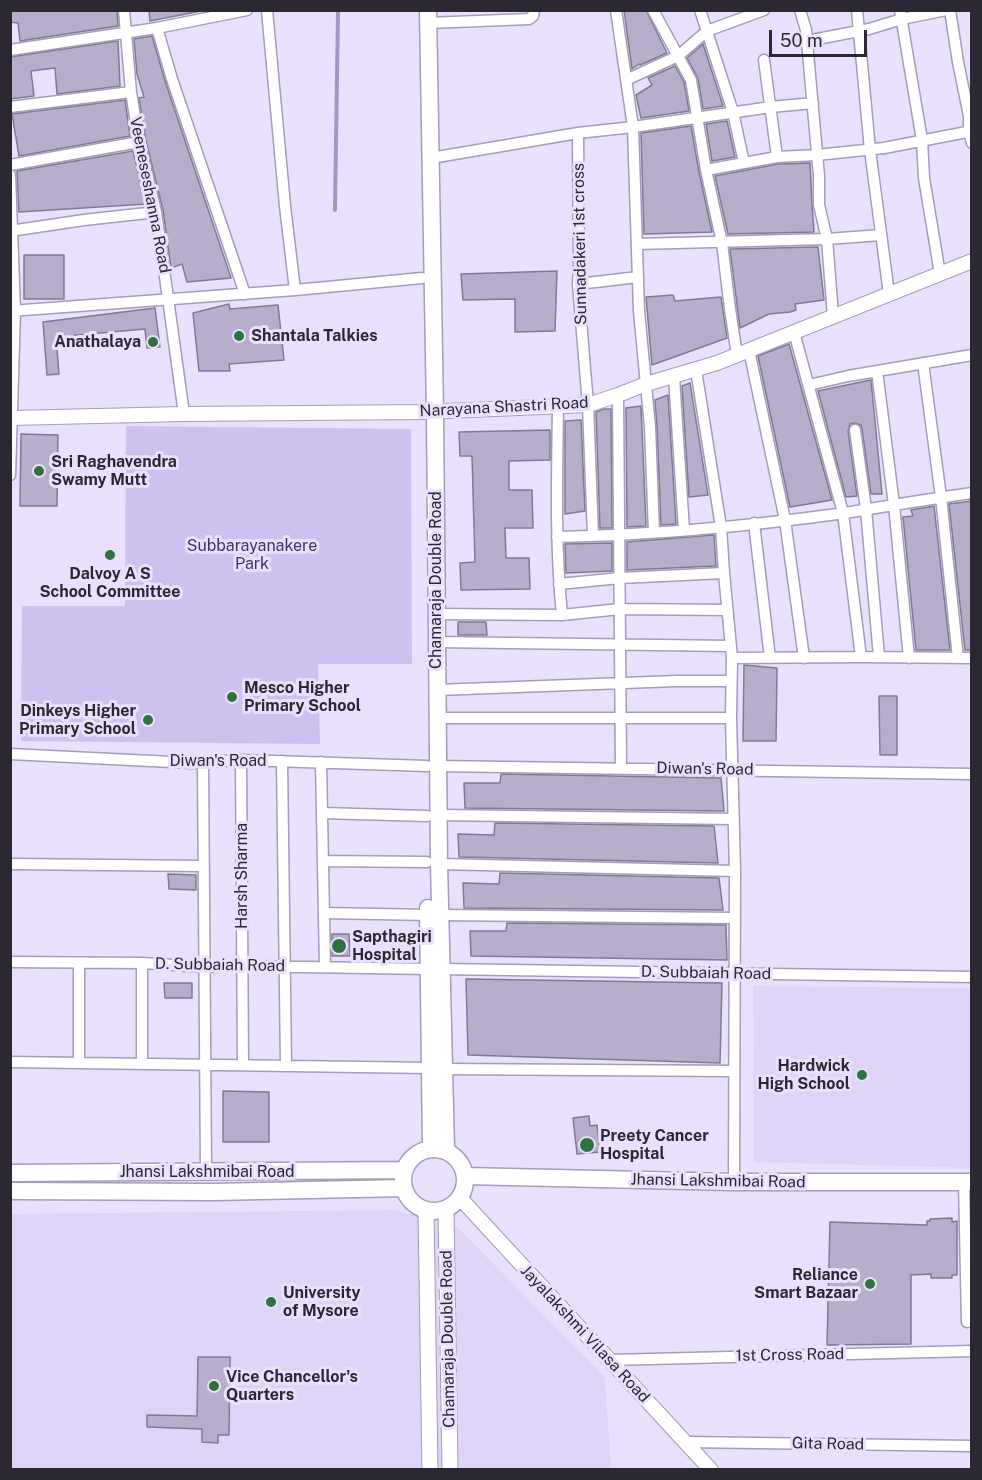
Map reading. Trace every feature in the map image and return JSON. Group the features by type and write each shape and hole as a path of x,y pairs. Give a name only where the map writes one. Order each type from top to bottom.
{"main road":[{"name":"Chamaraja Double Road","path":"425,15 430,158 429,412 438,1149"},
{"name":"Chamaraja Double Road","path":"425,15 422,278 429,412 437,690 437,718 432,766"},
{"path":"438,1149 453,1154 463,1168 465,1176 463,1191 453,1203 436,1211 426,1210 408,1198 404,1188 404,1170 414,1155 422,1150 438,1149"},
{"name":"Jhansi Lakshmibai Road","path":"10,1173 404,1170"},
{"name":"Jhansi Lakshmibai Road","path":"465,1176 734,1182 968,1182"},
{"name":"Jhansi Lakshmibai Road","path":"10,1191 214,1192 404,1188"},
{"name":"Chamaraja Double Road","path":"450,1470 453,1203"},
{"name":"Chamaraja Double Road","path":"426,1210 430,1470"}],"street":[{"name":"Veeneseshanna Road","path":"124,10 131,92 139,142 156,212 184,414"},
{"path":"10,51 157,28 246,10"},
{"path":"267,10 295,290"},
{"path":"425,15 529,19 533,16 534,10"},
{"path":"616,10 633,127 639,311 650,427 654,532"},
{"path":"652,10 692,80 706,170 722,243 729,309 743,352 785,520 804,658"},
{"path":"700,10 733,112 744,163"},
{"path":"626,80 678,56 707,31 746,14 764,10"},
{"path":"800,10 806,30 819,205 827,240 833,316"},
{"path":"857,10 870,150 889,294"},
{"path":"807,41 860,31 901,15 948,10 969,116 972,143"},
{"path":"901,15 922,140 924,178 940,274"},
{"path":"157,28 245,294"},
{"path":"764,60 777,157"},
{"path":"10,107 131,92"},
{"path":"430,158 578,133 813,103"},
{"path":"706,170 777,157 884,148 970,131"},
{"name":"Sunnadakeri 1st cross","path":"578,133 578,284 588,405 593,536"},
{"path":"10,165 139,142"},
{"path":"10,175 13,311 10,475"},
{"path":"11,231 156,212"},
{"path":"638,244 827,240 881,235"},
{"name":"Narayana Shastri Road","path":"12,418 429,412 588,405 646,384 696,370 972,261"},
{"path":"578,284 638,277"},
{"path":"13,311 422,278"},
{"path":"794,332 843,513 861,657"},
{"path":"809,385 972,355"},
{"path":"923,363 941,497 958,658"},
{"path":"696,370 721,527 723,573 732,658 731,718 735,871 734,1182"},
{"path":"877,371 894,505 909,658"},
{"path":"674,377 684,530"},
{"path":"618,395 621,768"},
{"path":"558,407 557,537 562,615"},
{"path":"855,430 866,509 879,657"},
{"path":"557,537 721,527 843,513 972,493"},
{"path":"754,523 770,658"},
{"path":"559,584 620,578 723,573"},
{"path":"436,614 562,615 620,609 727,610"},
{"path":"436,642 731,646"},
{"path":"732,658 972,658"},
{"path":"437,690 731,681"},
{"path":"437,718 731,718"},
{"name":"Diwan's Road","path":"10,754 203,762 241,760 432,766 972,774"},
{"name":"Harsh Sharma","path":"241,760 243,1065"},
{"path":"282,761 286,1066"},
{"path":"203,762 206,1172"},
{"path":"321,762 325,967"},
{"path":"322,813 734,819"},
{"path":"323,861 735,871"},
{"path":"10,864 203,866"},
{"path":"324,913 734,918"},
{"name":"D. Subbaiah Road","path":"10,962 142,963 204,967 285,966 972,977"},
{"path":"79,963 79,1063"},
{"path":"142,963 142,1064"},
{"path":"10,1062 734,1071"},
{"path":"967,1322 968,1182"},
{"name":"Jayalakshmi Vilasa Road","path":"453,1203 609,1360 711,1470"},
{"name":"1st Cross Road","path":"609,1360 972,1351"},
{"name":"Gita Road","path":"685,1442 972,1446"}],"shaded area":[{"name":"Hardwick High School","path":"753,986 971,988 971,1168 754,1162"},
{"name":"University of Mysore","path":"395,1210 457,1227 605,1377 611,1469 11,1469 10,1214"}],"green space":[{"name":"Subbarayanakere Park","path":"126,426 411,429 412,664 318,664 320,744 21,741 22,606 125,606"}],"building":[{"path":"10,10 117,10 118,26 20,41 18,23 10,22"},
{"path":"149,10 201,10 201,11 150,21"},
{"path":"624,10 646,10 667,53 632,69"},
{"path":"152,36 231,278 187,282 182,264 171,268 163,210 146,141 139,98 144,97 137,74 134,39"},
{"path":"118,41 120,86 57,94 55,68 31,71 34,96 10,99 10,57"},
{"path":"703,44 723,106 703,109 698,78 687,58"},
{"path":"675,66 684,82 689,111 641,118 636,95 652,85 648,78"},
{"path":"125,100 130,136 19,156 12,114"},
{"path":"727,121 735,157 712,161 706,124"},
{"path":"691,126 712,232 644,234 641,133"},
{"path":"133,151 146,204 19,212 17,171"},
{"path":"810,163 814,232 728,234 715,176 778,164"},
{"path":"818,247 824,300 795,304 796,310 769,314 740,328 730,249"},
{"path":"24,255 64,255 64,299 24,299"},
{"path":"557,271 555,331 515,332 515,299 463,300 461,274"},
{"path":"673,295 675,301 721,297 727,338 652,365 646,297"},
{"name":"Shantala Talkies","path":"229,304 230,309 278,305 284,360 229,364 230,371 199,371 193,313"},
{"name":"Anathalaya","path":"155,308 160,347 147,348 145,329 56,337 59,374 47,375 43,322"},
{"path":"789,344 832,500 790,507 758,356"},
{"path":"871,380 882,494 871,494 862,429 861,425 855,423 850,424 848,431 857,496 846,497 818,391"},
{"path":"690,383 708,495 689,497 682,386"},
{"path":"668,395 676,524 661,525 655,400"},
{"path":"641,406 646,526 627,527 626,408"},
{"path":"611,409 612,528 600,528 596,412"},
{"path":"581,420 585,511 565,514 565,421"},
{"path":"550,430 550,460 509,461 509,490 532,490 533,528 505,528 506,558 529,558 530,589 461,590 460,563 475,562 472,456 460,456 459,432"},
{"name":"Sri Raghavendra Swamy Mutt","path":"21,434 58,435 57,506 20,506"},
{"path":"972,501 972,650 965,650 949,504"},
{"path":"934,506 950,650 916,650 903,517 913,516 911,510"},
{"path":"714,535 716,566 627,570 627,542"},
{"path":"612,543 612,571 566,573 565,544"},
{"path":"458,622 486,622 487,635 458,635"},
{"path":"744,665 777,668 776,741 743,741"},
{"path":"879,696 897,696 897,755 880,755"},
{"path":"501,774 721,778 724,811 465,808 464,783 500,783"},
{"path":"495,823 714,826 718,863 459,857 458,834 494,835"},
{"path":"500,873 719,878 723,910 464,908 463,883 499,884"},
{"path":"168,874 196,875 196,890 169,889"},
{"path":"507,923 726,925 727,960 471,956 470,931 506,931"},
{"path":"332,934 349,934 350,956 332,956"},
{"path":"466,979 722,983 720,1063 468,1055"},
{"path":"164,983 192,983 192,998 165,998"},
{"path":"223,1091 269,1092 269,1142 223,1142"},
{"path":"589,1116 590,1126 597,1125 600,1152 577,1154 573,1118"},
{"name":"Reliance Smart Bazaar","path":"952,1218 952,1222 957,1221 957,1275 952,1275 952,1278 931,1278 931,1274 911,1275 911,1344 827,1345 830,1222 927,1225 930,1219"},
{"name":"Vice Chancellor's Quarters","path":"198,1357 230,1357 229,1435 218,1435 218,1443 202,1442 202,1429 147,1427 147,1415 197,1416"}],"waterway":[{"path":"335,210 338,10"}],"place":[{"name":"Shantala Talkies","path":"239,336"},
{"name":"Anathalaya","path":"153,342"},
{"name":"Sri Raghavendra Swamy Mutt","path":"39,471"},
{"name":"Dalvoy A S School Committee","path":"110,555"},
{"name":"Mesco Higher Primary School","path":"232,697"},
{"name":"Dinkeys Higher Primary School","path":"148,720"},
{"name":"Sapthagiri Hospital","path":"339,946"},
{"name":"Hardwick High School","path":"862,1075"},
{"name":"Preety Cancer Hospital","path":"587,1145"},
{"name":"Reliance Smart Bazaar","path":"870,1284"},
{"name":"University of Mysore","path":"271,1302"},
{"name":"Vice Chancellor's Quarters","path":"214,1386"}]}
